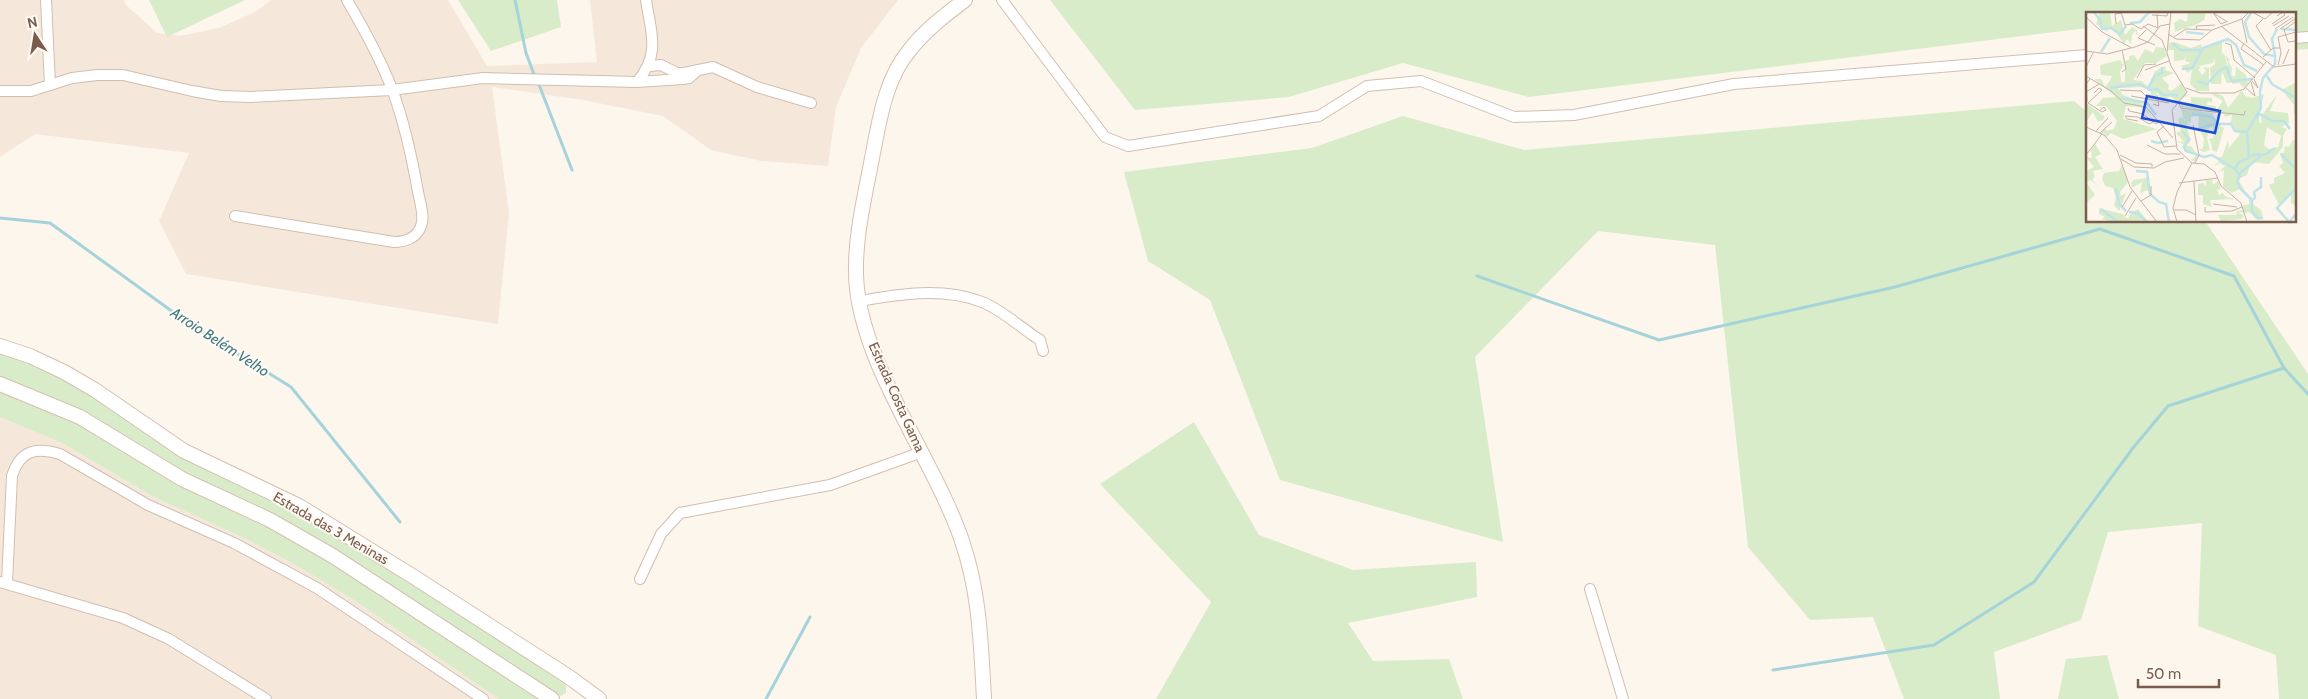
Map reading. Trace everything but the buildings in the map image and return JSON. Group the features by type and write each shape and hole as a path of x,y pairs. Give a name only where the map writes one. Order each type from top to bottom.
{"main road":[{"name":"Estrada Costa Gama","path":"965,0 943,16 908,51 892,83 880,119 858,236 856,276 864,323 881,370 952,513 972,577 978,609 984,699"},
{"name":"Estrada das 3 Meninas","path":"0,346 30,356 64,372 95,390 184,451 299,506 570,677 599,699"},
{"name":"Estrada das 3 Meninas","path":"0,384 80,417 182,479 270,520 317,548 552,699"}],"street":[{"path":"46,0 50,85"},
{"path":"235,216 394,242 403,242 411,239 421,228 422,219 414,169 392,90 370,41 348,0"},
{"path":"637,82 650,66 652,41 646,0"},
{"path":"1002,0 1105,138 1128,146 1319,116 1367,86 1421,80 1514,116 1574,115 1734,84 2086,55"},
{"path":"650,66 661,65 678,73 713,67 756,86 811,103"},
{"path":"0,91 31,91 72,78 97,75 123,75 221,96 251,97 392,90 483,78 637,82 689,78 698,70"},
{"path":"860,301 918,294 961,296 984,303 1040,340 1043,351"},
{"path":"266,699 169,639 122,618 4,582 12,476 16,465 24,456 35,450 60,454 148,505 234,543 316,588 483,699"},
{"path":"640,579 661,534 680,512 830,485 922,452"},
{"path":"1590,589 1623,699"}],"shaded area":[{"path":"0,0 124,0 125,4 157,33 180,36 219,28 255,12 271,0 448,0 487,66 597,62 590,0 898,0 861,48 836,107 828,166 761,161 711,150 663,116 583,100 492,87 509,213 498,324 186,274 159,221 189,153 35,134 0,157"},
{"path":"0,417 62,443 152,496 248,540 290,562 348,596 499,699 0,699"}],"green space":[{"path":"149,0 245,0 167,37"},
{"path":"458,0 557,0 561,27 491,51"},
{"path":"1050,0 2308,0 2308,49 2296,50 2296,12 2086,12 2086,28 1529,97 1403,63 1289,97 1135,110"},
{"path":"2074,101 2086,111 2086,222 2206,222 2308,374 2308,699 2279,699 2276,655 2198,626 2202,523 2108,532 2081,620 1994,652 2000,699 1904,699 1873,617 1810,620 1748,547 1715,245 1598,231 1475,357 1503,542 1280,480 1210,300 1148,261 1124,172 1312,148 1403,116 1524,150"},
{"path":"0,352 70,382 174,452 200,467 281,503 344,538 562,682 566,685 566,693 559,697 194,480 0,377"},
{"path":"0,390 67,418 303,544 540,699 499,699 348,596 290,562 248,540 152,496 62,443 0,417"},
{"path":"1194,422 1259,535 1353,570 1476,562 1477,597 1348,623 1373,661 1449,659 1463,699 1156,699 1211,602 1100,484"},
{"path":"2107,655 2119,699 2058,699 2066,659"}],"waterway":[{"path":"515,0 526,53 535,77"},
{"path":"538,82 572,170"},
{"name":"Arroio Belém Velho","path":"0,218 50,223 191,325 291,387 400,522"},
{"path":"1477,276 1659,340 1895,287 2100,229 2234,276 2284,368 2308,394"},
{"path":"1773,670 1934,645 2034,582 2133,448 2168,406 2284,368"},
{"path":"766,699 810,617"}]}
